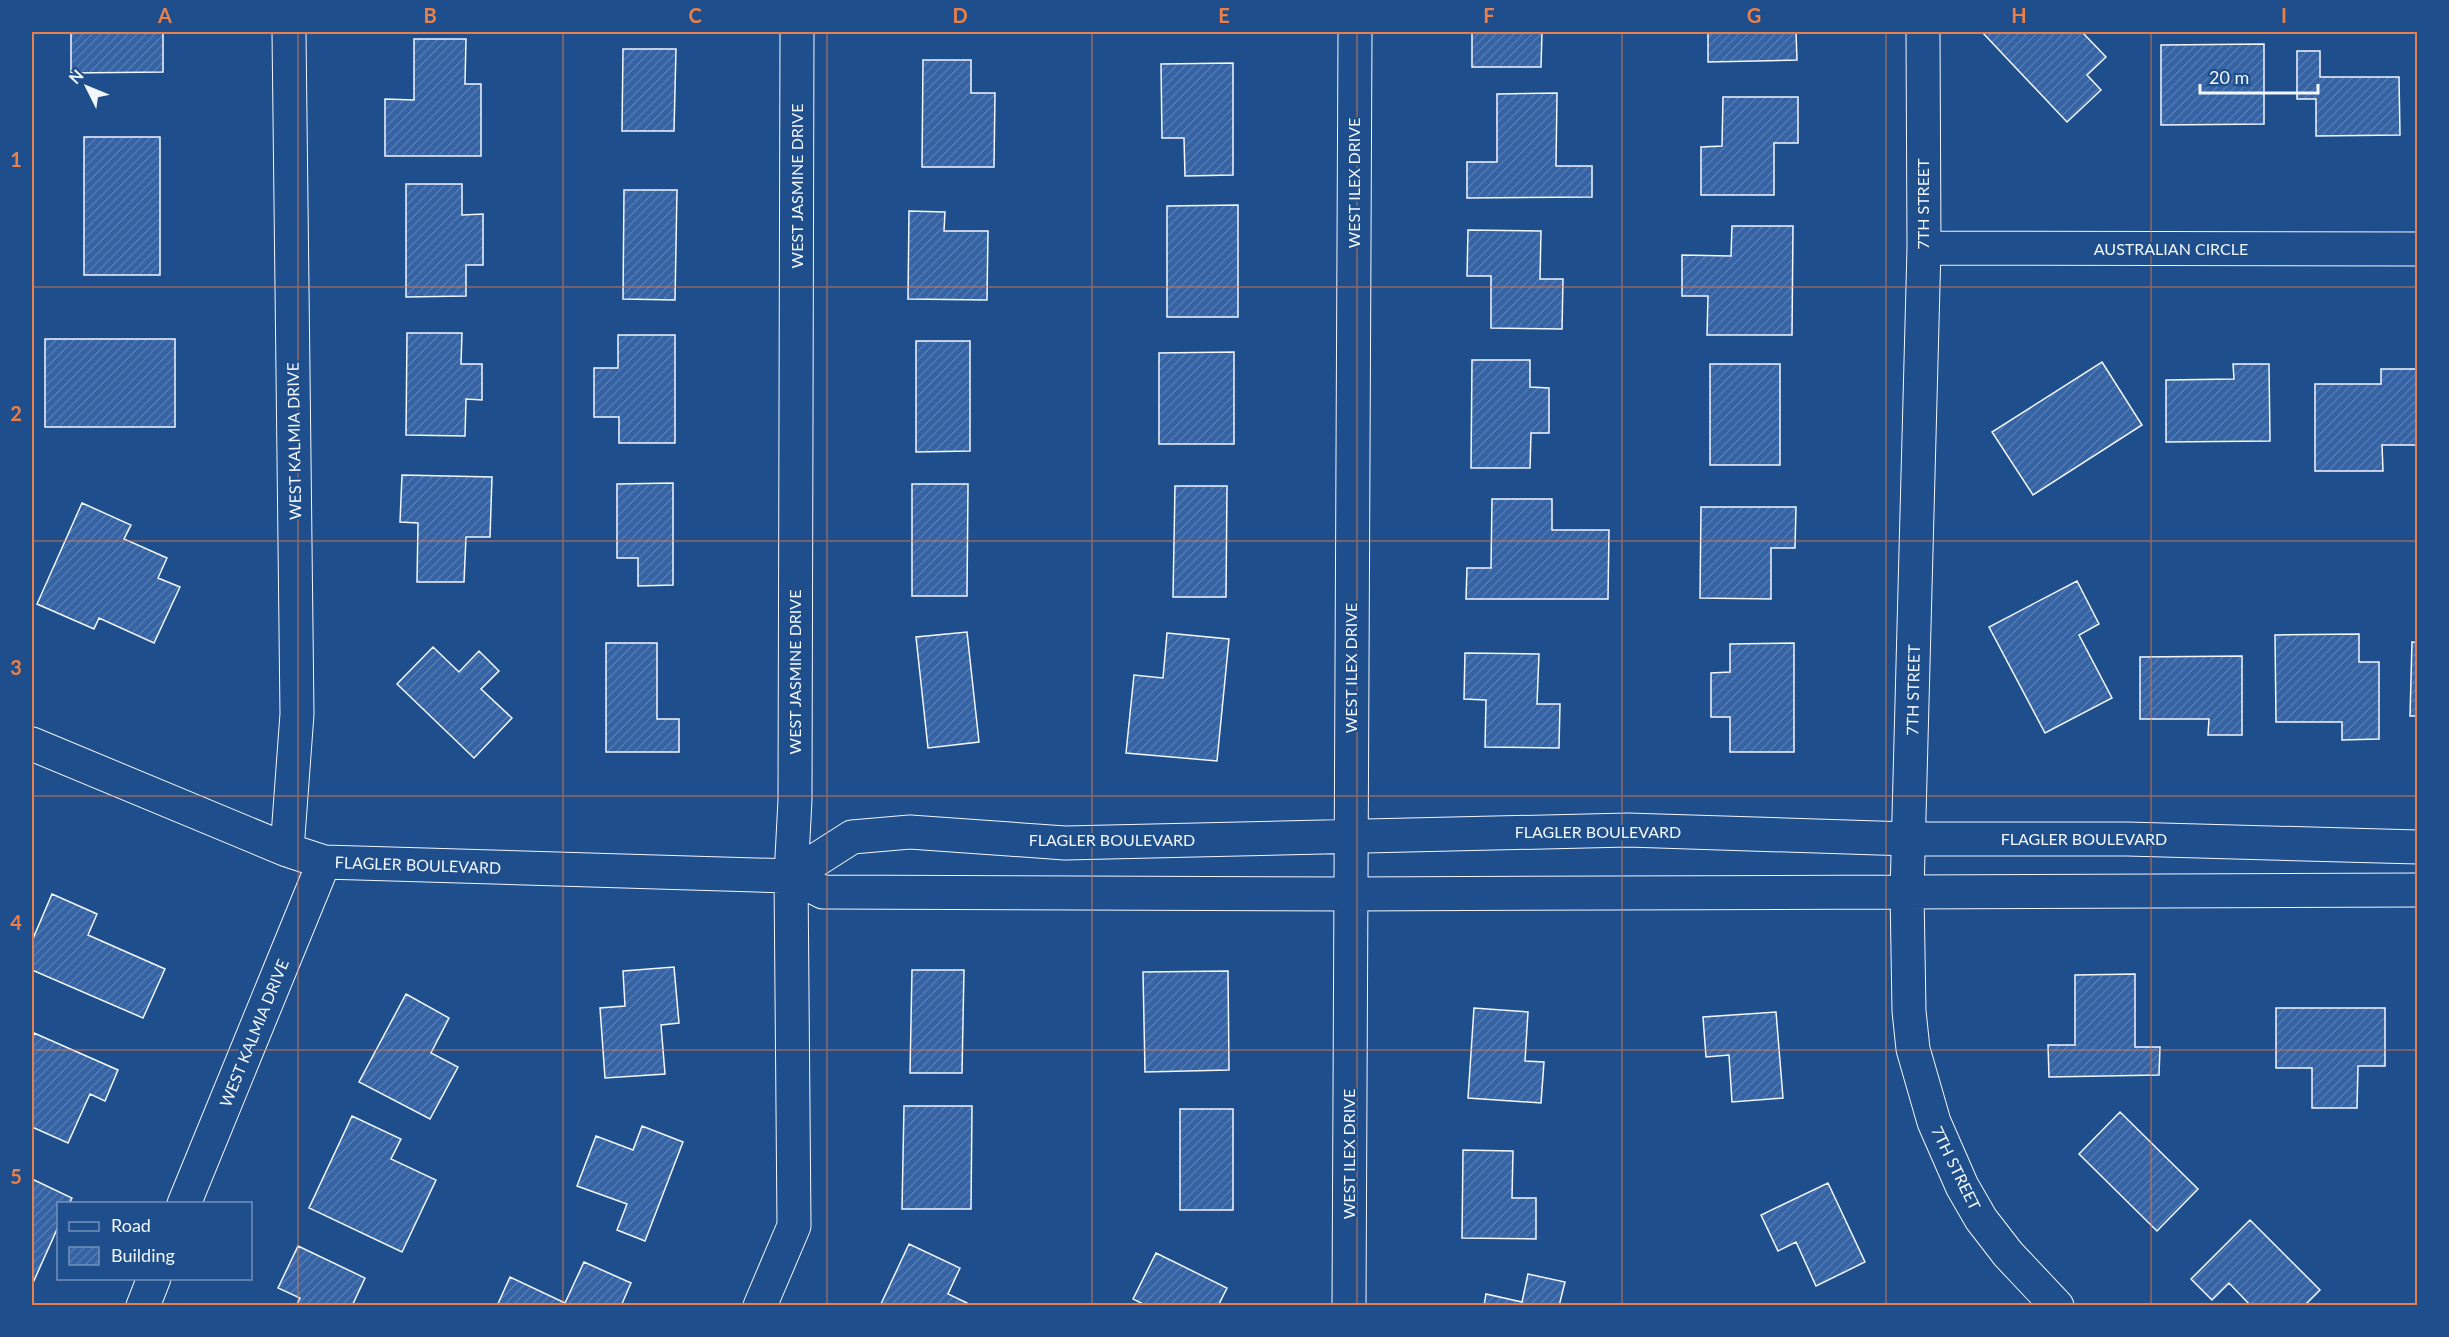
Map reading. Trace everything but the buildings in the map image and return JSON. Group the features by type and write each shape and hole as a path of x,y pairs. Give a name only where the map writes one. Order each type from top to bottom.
{"street":[{"name":"WEST KALMIA DRIVE","path":"287,850 297,714 289,32"},
{"name":"WEST JASMINE DRIVE","path":"760,1305 794,1226 790,876 795,800 797,32"},
{"name":"WEST ILEX DRIVE","path":"1349,1305 1355,32"},
{"name":"7TH STREET","path":"1923,32 1924,248 1907,892 1909,1011 1914,1049 1934,1122 1962,1186 1981,1219 2008,1254 2057,1305"},
{"name":"AUSTRALIAN CIRCLE","path":"1924,248 2418,249"},
{"name":"FLAGLER BOULEVARD","path":"32,744 287,850 324,862 790,876 823,892 1350,894 2418,890"},
{"name":"FLAGLER BOULEVARD","path":"790,876 852,837 910,832 1065,843 1628,830 1909,839 2127,839 2418,847"},
{"name":"WEST KALMIA DRIVE","path":"184,1202 324,862"},
{"path":"143,1305 153,1280"}]}
